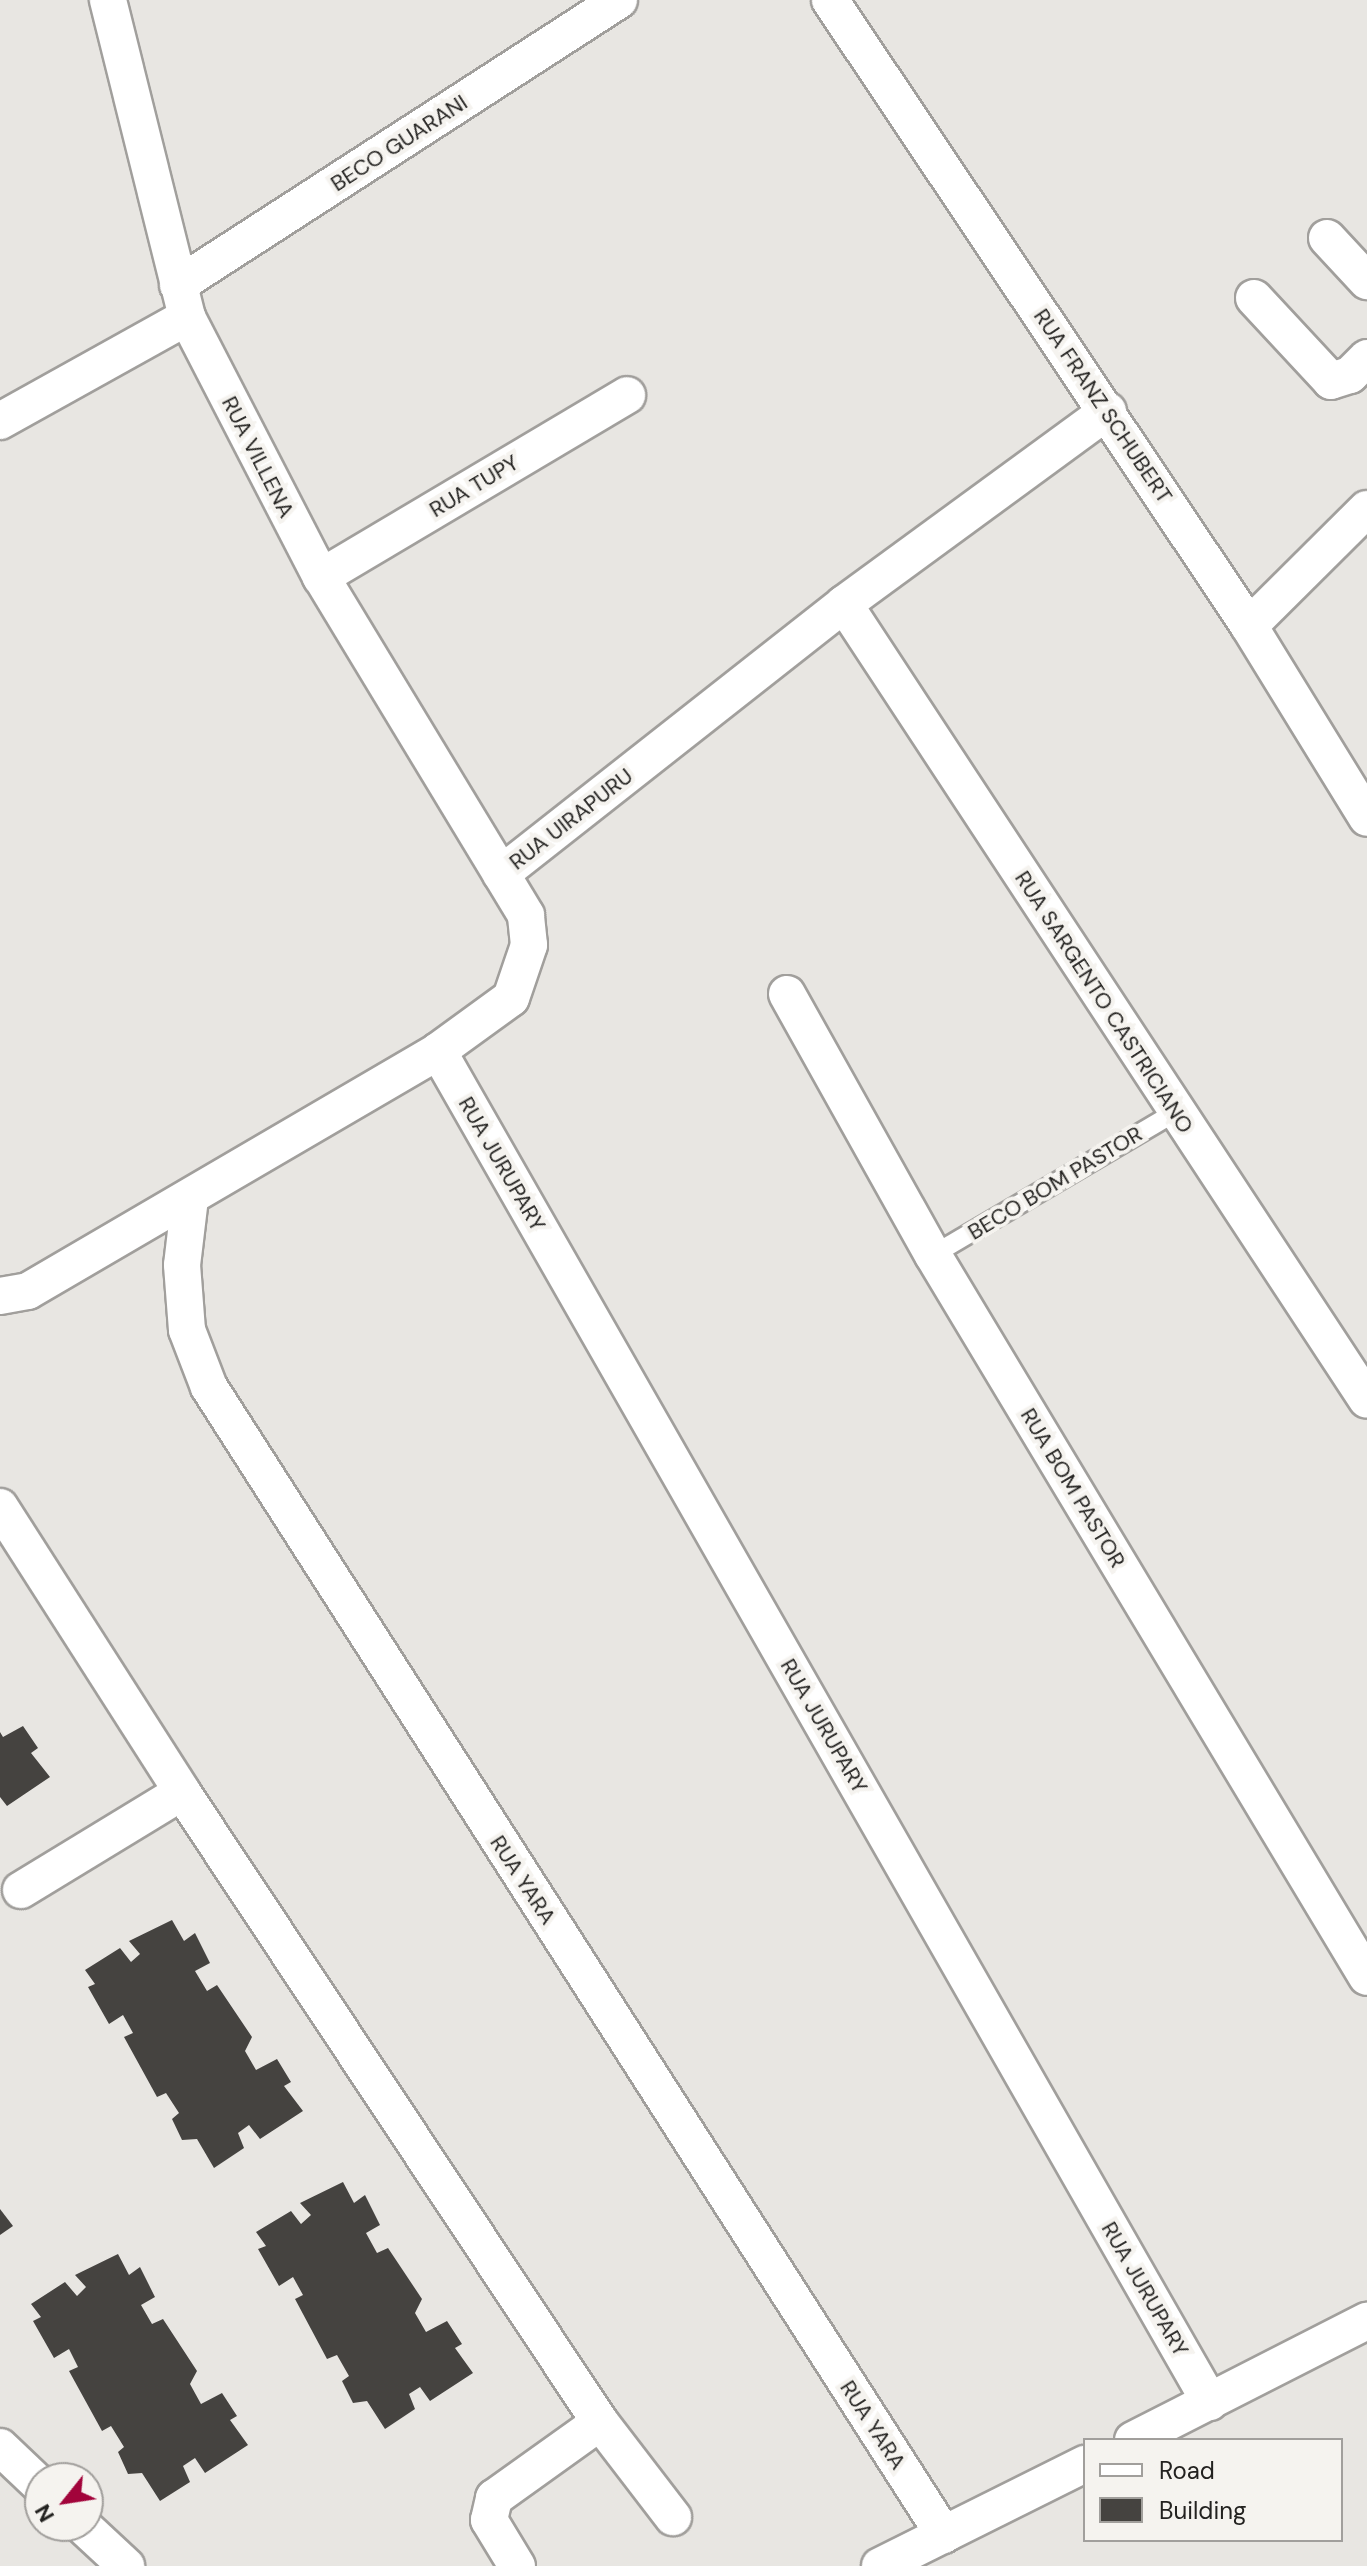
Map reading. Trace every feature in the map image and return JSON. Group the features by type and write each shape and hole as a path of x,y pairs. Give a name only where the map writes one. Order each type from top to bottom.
{"street":[{"name":"RUA VILLENA","path":"108,0 182,301 321,577 501,874"},
{"name":"BECO GUARANI","path":"0,421 182,301 619,0"},
{"name":"RUA FRANZ SCHUBERT","path":"830,0 1108,411 1365,808"},
{"path":"1327,238 1367,281"},
{"path":"1254,298 1331,381 1350,375 1367,358"},
{"name":"RUA TUPY","path":"321,577 627,395"},
{"name":"RUA UIRAPURU","path":"0,1296 28,1291 190,1198 438,1051 511,998 523,974 529,945 526,915 501,874 844,604 1108,411"},
{"path":"1249,626 1367,509"},
{"name":"RUA SARGENTO CASTRICIANO","path":"844,604 1367,1400"},
{"name":"RUA BOM PASTOR","path":"787,994 933,1255 1367,1977"},
{"name":"RUA JURUPARY","path":"438,1051 1210,2402"},
{"name":"RUA YARA","path":"190,1198 182,1265 187,1330 209,1387 944,2535"},
{"path":"0,1507 182,1792 600,2422 673,2517"},
{"path":"21,1890 182,1792"},
{"path":"1137,2438 1367,2321"},
{"path":"517,2566 489,2520 494,2498 600,2422"},
{"path":"0,2447 24,2470"},
{"path":"880,2566 1083,2465"},
{"path":"100,2542 126,2566"}],"lane":[{"name":"BECO BOM PASTOR","path":"933,1255 1176,1112"}],"building":[{"path":"23,1726 38,1748 31,1753 50,1777 7,1806 0,1797 0,1732 3,1737"},
{"path":"172,1920 184,1941 195,1933 210,1963 195,1971 207,1991 217,1985 252,2037 245,2051 256,2070 277,2059 291,2082 284,2086 303,2111 260,2139 249,2125 238,2133 244,2148 214,2168 197,2139 182,2140 172,2119 179,2113 166,2093 157,2097 124,2037 133,2033 123,2015 109,2024 88,1987 95,1984 85,1970 120,1948 131,1962 140,1954 129,1941"},
{"path":"343,2182 354,2203 365,2195 380,2225 366,2233 377,2253 388,2248 422,2299 415,2313 426,2332 447,2321 462,2344 455,2348 473,2373 430,2401 420,2387 409,2394 415,2409 385,2429 367,2401 353,2403 342,2381 349,2376 337,2355 327,2359 295,2299 303,2295 293,2277 279,2286 258,2249 266,2246 256,2232 291,2211 301,2224 311,2215 300,2203"},
{"path":"0,2209 13,2226 0,2235"},
{"path":"118,2254 129,2275 140,2267 155,2297 141,2305 152,2324 163,2319 197,2371 190,2384 201,2404 222,2393 237,2416 230,2420 248,2445 205,2473 195,2458 183,2466 190,2482 160,2501 142,2473 128,2474 118,2452 124,2447 111,2426 102,2431 69,2371 78,2367 69,2349 54,2358 33,2321 41,2317 31,2304 65,2282 77,2296 86,2287 75,2275"}]}
